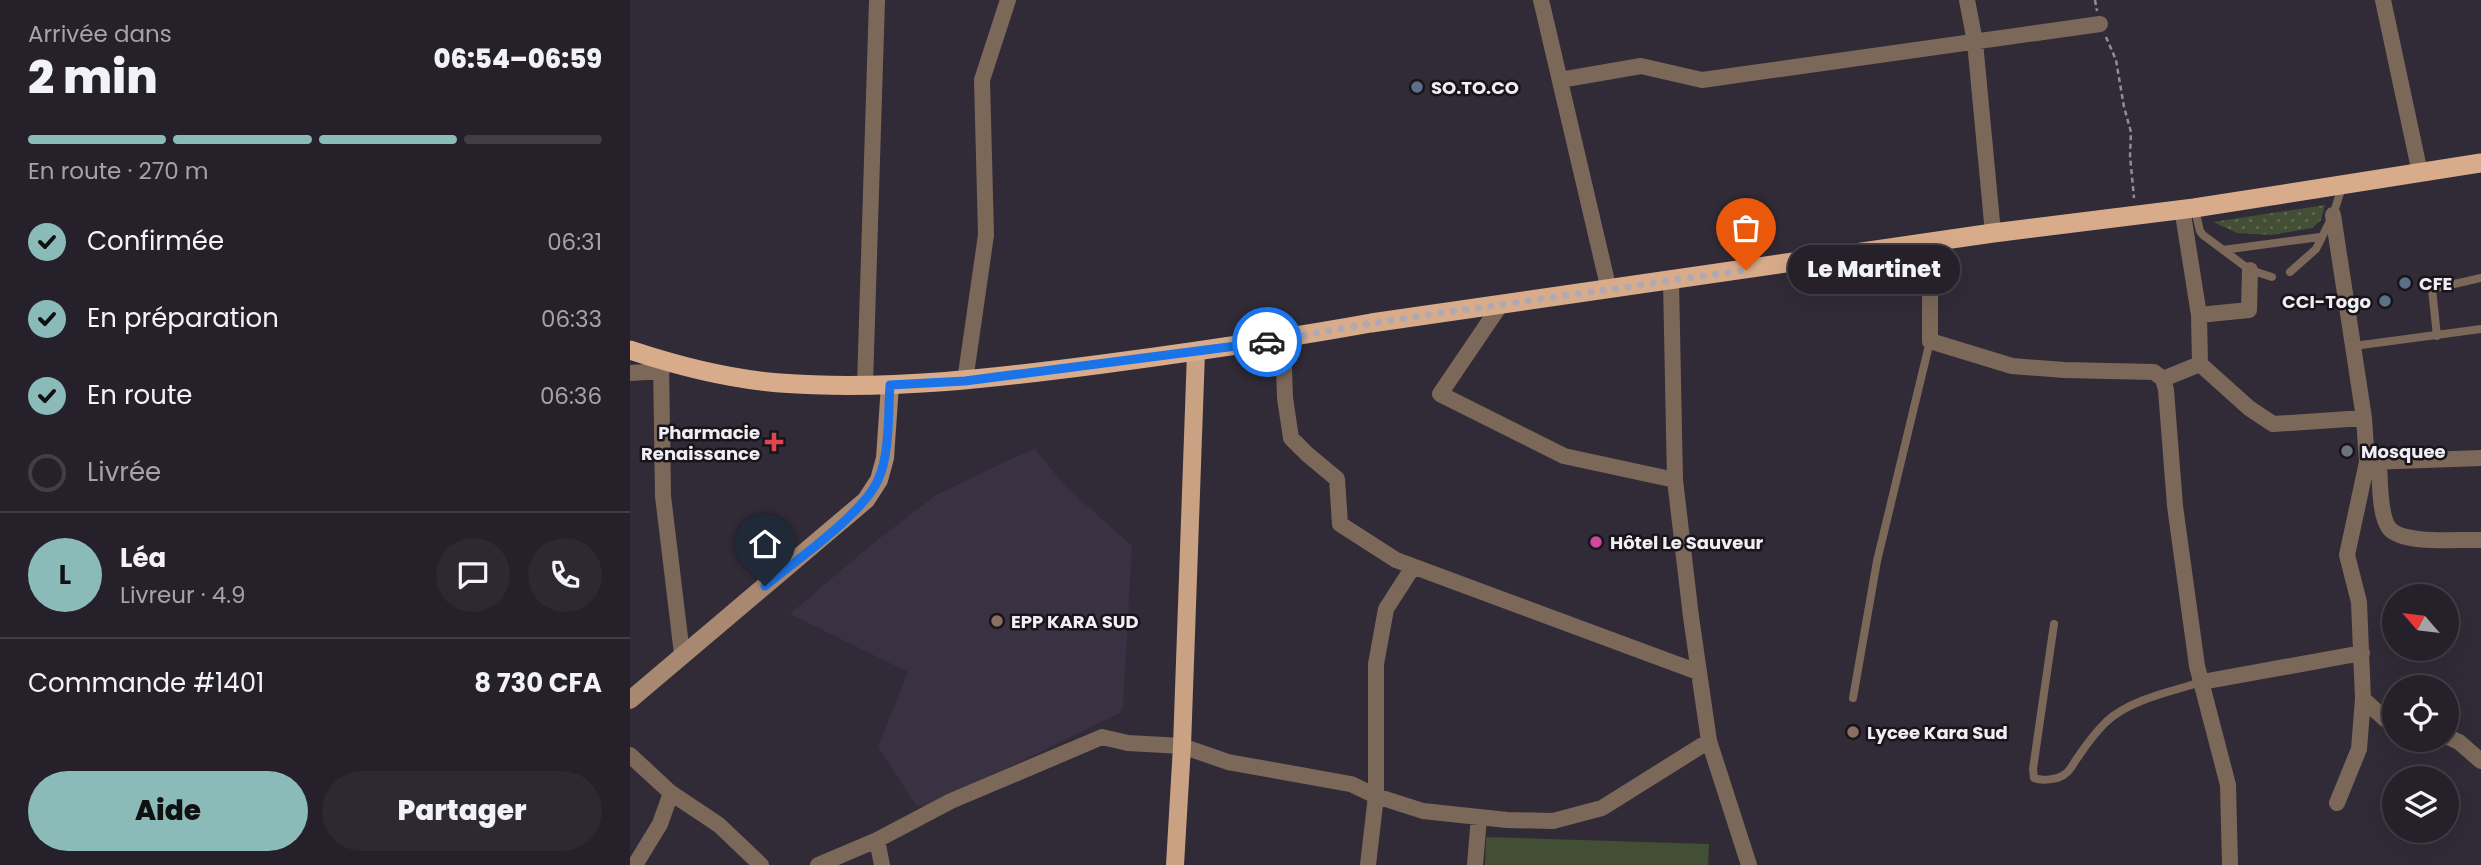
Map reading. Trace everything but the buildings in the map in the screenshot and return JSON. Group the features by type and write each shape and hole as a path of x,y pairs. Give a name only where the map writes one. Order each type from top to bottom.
{"highway":[{"path":"630,350 661,365 780,383 890,385 965,381 1283,340 1371,323 1993,233 2188,208 2481,163"}],"main road":[{"path":"1175,865 1182,746 1196,352"},
{"path":"630,701 866,500 879,480 885,458 890,385"}],"street":[{"path":"865,384 877,0"},
{"path":"965,381 986,235 982,80 1008,0"},
{"path":"1541,0 1608,290"},
{"path":"1967,0 1975,42 1993,233"},
{"path":"2383,0 2420,173"},
{"path":"1560,80 1641,66 1702,80 2100,24"},
{"path":"2188,208 2199,316 2200,364 2249,408 2273,424 2364,418"},
{"path":"2333,215 2364,418 2389,528 2401,536 2481,540"},
{"path":"1930,242 1930,341 2012,366 2154,372 2163,379 2175,506 2197,666 2228,785 2230,865"},
{"path":"2199,316 2249,310 2250,270"},
{"path":"1671,281 1675,480 1699,672 1709,741 1749,865"},
{"path":"1501,304 1440,394 1564,456 1675,480"},
{"path":"1283,340 1285,398 1292,438 1337,479 1340,524 1396,561 1699,672"},
{"path":"2163,379 2200,364"},
{"path":"630,373 661,365 663,496 682,654"},
{"path":"2373,462 2481,458"},
{"path":"2337,803 2359,749 2363,699 2362,653 2358,602 2347,555 2373,462"},
{"path":"1368,865 1376,796 1376,664 1385,609 1413,567"},
{"path":"2202,682 2362,653"},
{"path":"2363,699 2382,716"},
{"path":"818,865 877,840 951,801 1101,737 1128,743 1182,746 1228,762 1351,784 1376,796 1423,811 1553,821 1602,808 1709,741"},
{"path":"2459,742 2481,761"},
{"path":"630,755 671,793 719,825 761,865"},
{"path":"635,865 660,824 671,793"},
{"path":"1475,865 1479,817"},
{"path":"877,840 882,865"}],"lane":[{"path":"2290,272 2316,249 2333,215 2343,185"},
{"path":"2188,208 2200,232 2250,270 2272,277"},
{"path":"2222,250 2320,237"},
{"path":"2437,335 2432,289 2481,278"},
{"path":"2354,346 2481,329"},
{"path":"1853,698 1877,561 1930,341"},
{"path":"2054,624 2033,769 2034,778 2039,780 2067,774 2106,722 2118,713 2153,696 2202,682"}],"path":[{"path":"2095,0 2100,24 2116,60 2131,132 2130,156 2135,215"}],"shaded area":[{"name":"EPP KARA SUD","path":"1035,449 1066,487 1132,546 1123,705 1120,713 927,807 916,805 878,747 908,672 790,614 871,545 936,495"}],"green space":[{"path":"2325,205 2321,220 2312,228 2271,235 2237,233 2213,222"},
{"path":"1486,837 1709,844 1708,865 1485,865"}],"way so far":[{"path":"1267,342 1371,323 1746,270"}],"place":[{"name":"SO.TO.CO","path":"1417,87"},
{"name":"Le Martinet","path":"1746,270"},
{"name":"CFE","path":"2405,283"},
{"name":"CCI-Togo","path":"2385,301"},
{"name":"Pharmacie Renaissance","path":"774,442"},
{"name":"Mosquee","path":"2347,451"},
{"name":"Hôtel Le Sauveur","path":"1596,542"},
{"name":"EPP KARA SUD","path":"997,621"},
{"name":"Lycee Kara Sud","path":"1853,732"}],"route":[{"path":"765,586 866,500 879,480 885,458 890,385 965,381 1267,342"}]}
